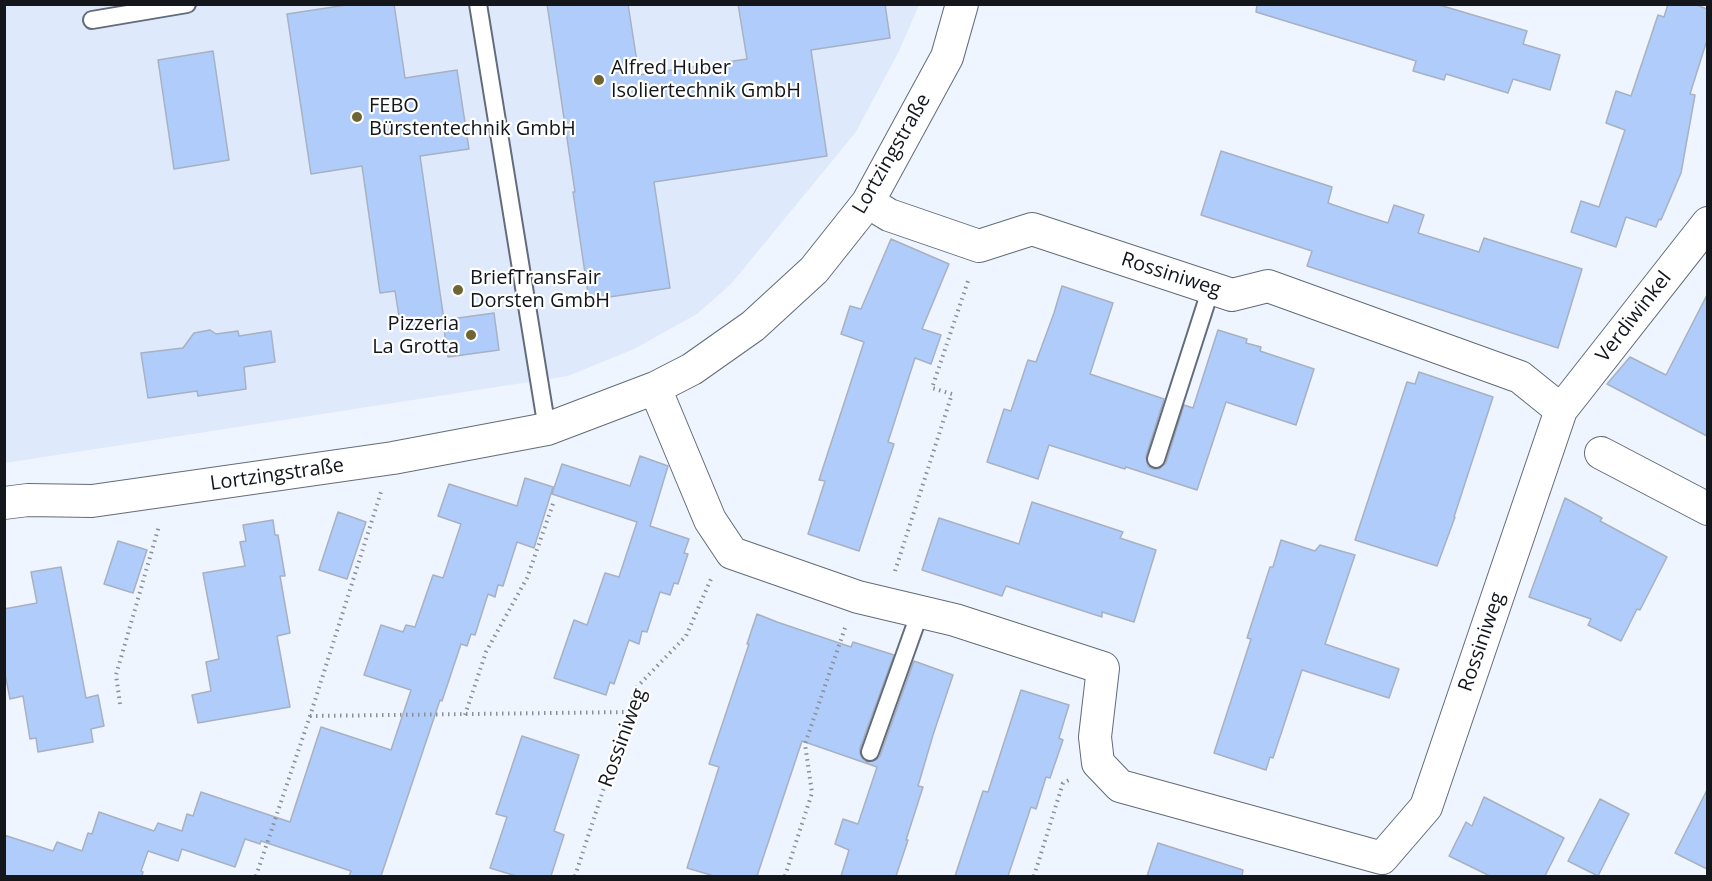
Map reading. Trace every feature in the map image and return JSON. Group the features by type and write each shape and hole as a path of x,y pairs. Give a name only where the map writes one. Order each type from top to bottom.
{"street":[{"name":"Lortzingstraße","path":"4,503 28,500 92,501 393,458 547,429 655,388 692,369 753,326 814,270 868,202 947,57 962,4"},
{"path":"868,202 889,215 979,246"},
{"name":"Verdiwinkel","path":"1561,410 1707,223"},
{"name":"Rossiniweg","path":"979,246 1032,229 1232,295 1268,286 1520,377 1561,410 1426,807 1382,858 1120,786 1098,763"},
{"path":"655,388 710,520 732,553 872,601 955,620 1103,668 1095,737 1098,763"},
{"path":"1601,453 1707,509"}],"lane":[{"path":"92,20 187,4"},
{"path":"478,4 547,429"},
{"path":"1156,459 1211,288"},
{"path":"870,752 920,612"}],"path":[{"path":"785,876 812,793 805,744 841,637 892,578 952,394 932,388 979,246"},
{"path":"256,876 393,458"},
{"path":"120,704 116,675 169,490"},
{"path":"465,715 486,651 528,578 554,501"},
{"name":"Rossiniweg","path":"575,876 637,687 686,636 713,576 732,553"},
{"path":"310,716 630,712"},
{"path":"1034,876 1063,783 1098,763"}],"shaded area":[{"path":"5,5 919,5 899,51 856,132 731,284 697,314 634,349 568,376 5,463"}],"building":[{"path":"353,4 394,4 405,78 457,70 469,149 420,156 444,320 494,313 499,350 448,357 443,322 401,329 395,291 380,293 362,166 311,174 287,14"},
{"path":"547,4 628,4 639,75 747,59 738,4 885,4 890,38 811,50 827,156 654,182 670,288 589,300"},
{"path":"1257,4 1436,4 1527,31 1523,44 1560,55 1550,90 1513,79 1508,93 1446,74 1444,80 1413,71 1416,61 1256,12"},
{"path":"1668,4 1694,4 1707,9 1707,40 1690,94 1695,95 1681,173 1656,227 1626,217 1616,247 1571,232 1581,201 1599,207 1625,130 1606,123 1616,91 1631,96 1658,15 1664,17"},
{"path":"213,51 229,160 174,169 158,60"},
{"path":"1221,151 1332,187 1328,203 1388,223 1394,205 1424,215 1418,233 1479,252 1484,238 1582,269 1558,348 1307,266 1312,251 1201,215"},
{"path":"891,239 949,264 922,329 941,335 931,364 915,358 888,442 894,444 859,551 808,534 825,481 819,480 864,342 841,334 850,306 861,309"},
{"path":"1062,286 1113,303 1090,374 1164,399 1146,456 1148,466 1152,469 1159,469 1166,463 1184,405 1193,408 1218,330 1247,339 1246,343 1261,347 1260,351 1314,369 1296,425 1226,402 1197,490 1049,445 1038,479 987,462 1004,409 1011,411 1028,360 1036,362"},
{"path":"1707,295 1707,436 1607,384 1630,357 1666,375"},
{"path":"210,330 216,334 238,331 239,336 271,331 275,362 244,367 246,389 198,396 197,391 148,398 141,353 183,348 194,333"},
{"path":"1419,372 1493,397 1437,566 1355,540 1407,382 1415,384"},
{"path":"640,456 668,466 650,526 689,539 684,553 688,554 678,584 674,583 670,595 660,592 647,632 642,631 639,644 629,640 614,684 610,682 606,695 554,678 574,620 587,625 605,573 619,577 637,522 552,494 562,464 630,486"},
{"path":"525,478 553,487 534,548 517,542 503,586 498,585 495,597 488,594 475,635 471,634 467,646 461,644 381,876 349,876 351,871 261,841 260,844 245,839 235,867 182,849 178,861 148,851 141,871 142,876 4,876 4,835 53,851 57,842 82,851 88,833 92,834 99,812 154,831 158,823 182,831 187,814 193,816 201,792 290,822 321,727 391,750 411,690 364,675 381,625 403,632 406,625 415,627 433,575 443,578 461,524 438,516 449,484 517,506"},
{"path":"1565,498 1602,518 1600,521 1667,557 1621,641 1588,625 1591,619 1529,597"},
{"path":"1032,502 1123,532 1120,538 1156,550 1134,622 1102,612 1102,617 1006,586 1002,596 922,570 939,518 1019,544"},
{"path":"338,512 366,522 347,579 319,570"},
{"path":"273,520 285,576 280,576 290,633 277,636 290,707 198,723 192,695 211,691 206,662 219,659 203,573 245,566 240,542 246,541 243,525"},
{"path":"1281,540 1315,551 1320,545 1355,555 1325,644 1399,669 1389,698 1302,670 1273,758 1270,757 1266,770 1214,753 1251,639 1247,638"},
{"path":"118,541 147,550 133,593 104,584"},
{"path":"61,567 86,698 98,695 104,726 91,729 93,742 38,752 36,738 30,739 23,696 10,699 4,669 4,609 37,603 31,572"},
{"path":"757,614 851,647 853,642 894,655 860,748 862,758 867,762 876,760 880,756 914,661 953,675 918,786 923,787 896,876 841,876 849,850 835,844 843,819 858,824 877,767 802,741 757,876 714,876 687,868 719,767 709,764"},
{"path":"1021,690 1069,705 1059,738 1063,740 1050,778 1046,777 1036,809 1031,807 1008,876 955,876 983,791 988,792"},
{"path":"522,736 579,755 554,831 564,835 551,876 516,876 490,868 507,817 496,814"},
{"path":"1707,790 1707,869 1675,853"},
{"path":"1484,797 1564,838 1545,876 1490,876 1449,856 1466,822 1472,826"},
{"path":"1600,799 1629,814 1598,876 1568,861"},
{"path":"1158,843 1243,870 1242,876 1147,876"}],"place":[{"name":"Alfred Huber Isoliertechnik GmbH","path":"599,80"},
{"name":"FEBO Bürstentechnik GmbH","path":"357,117"},
{"name":"BriefTransFair Dorsten GmbH","path":"458,290"},
{"name":"Pizzeria La Grotta","path":"471,335"}]}
